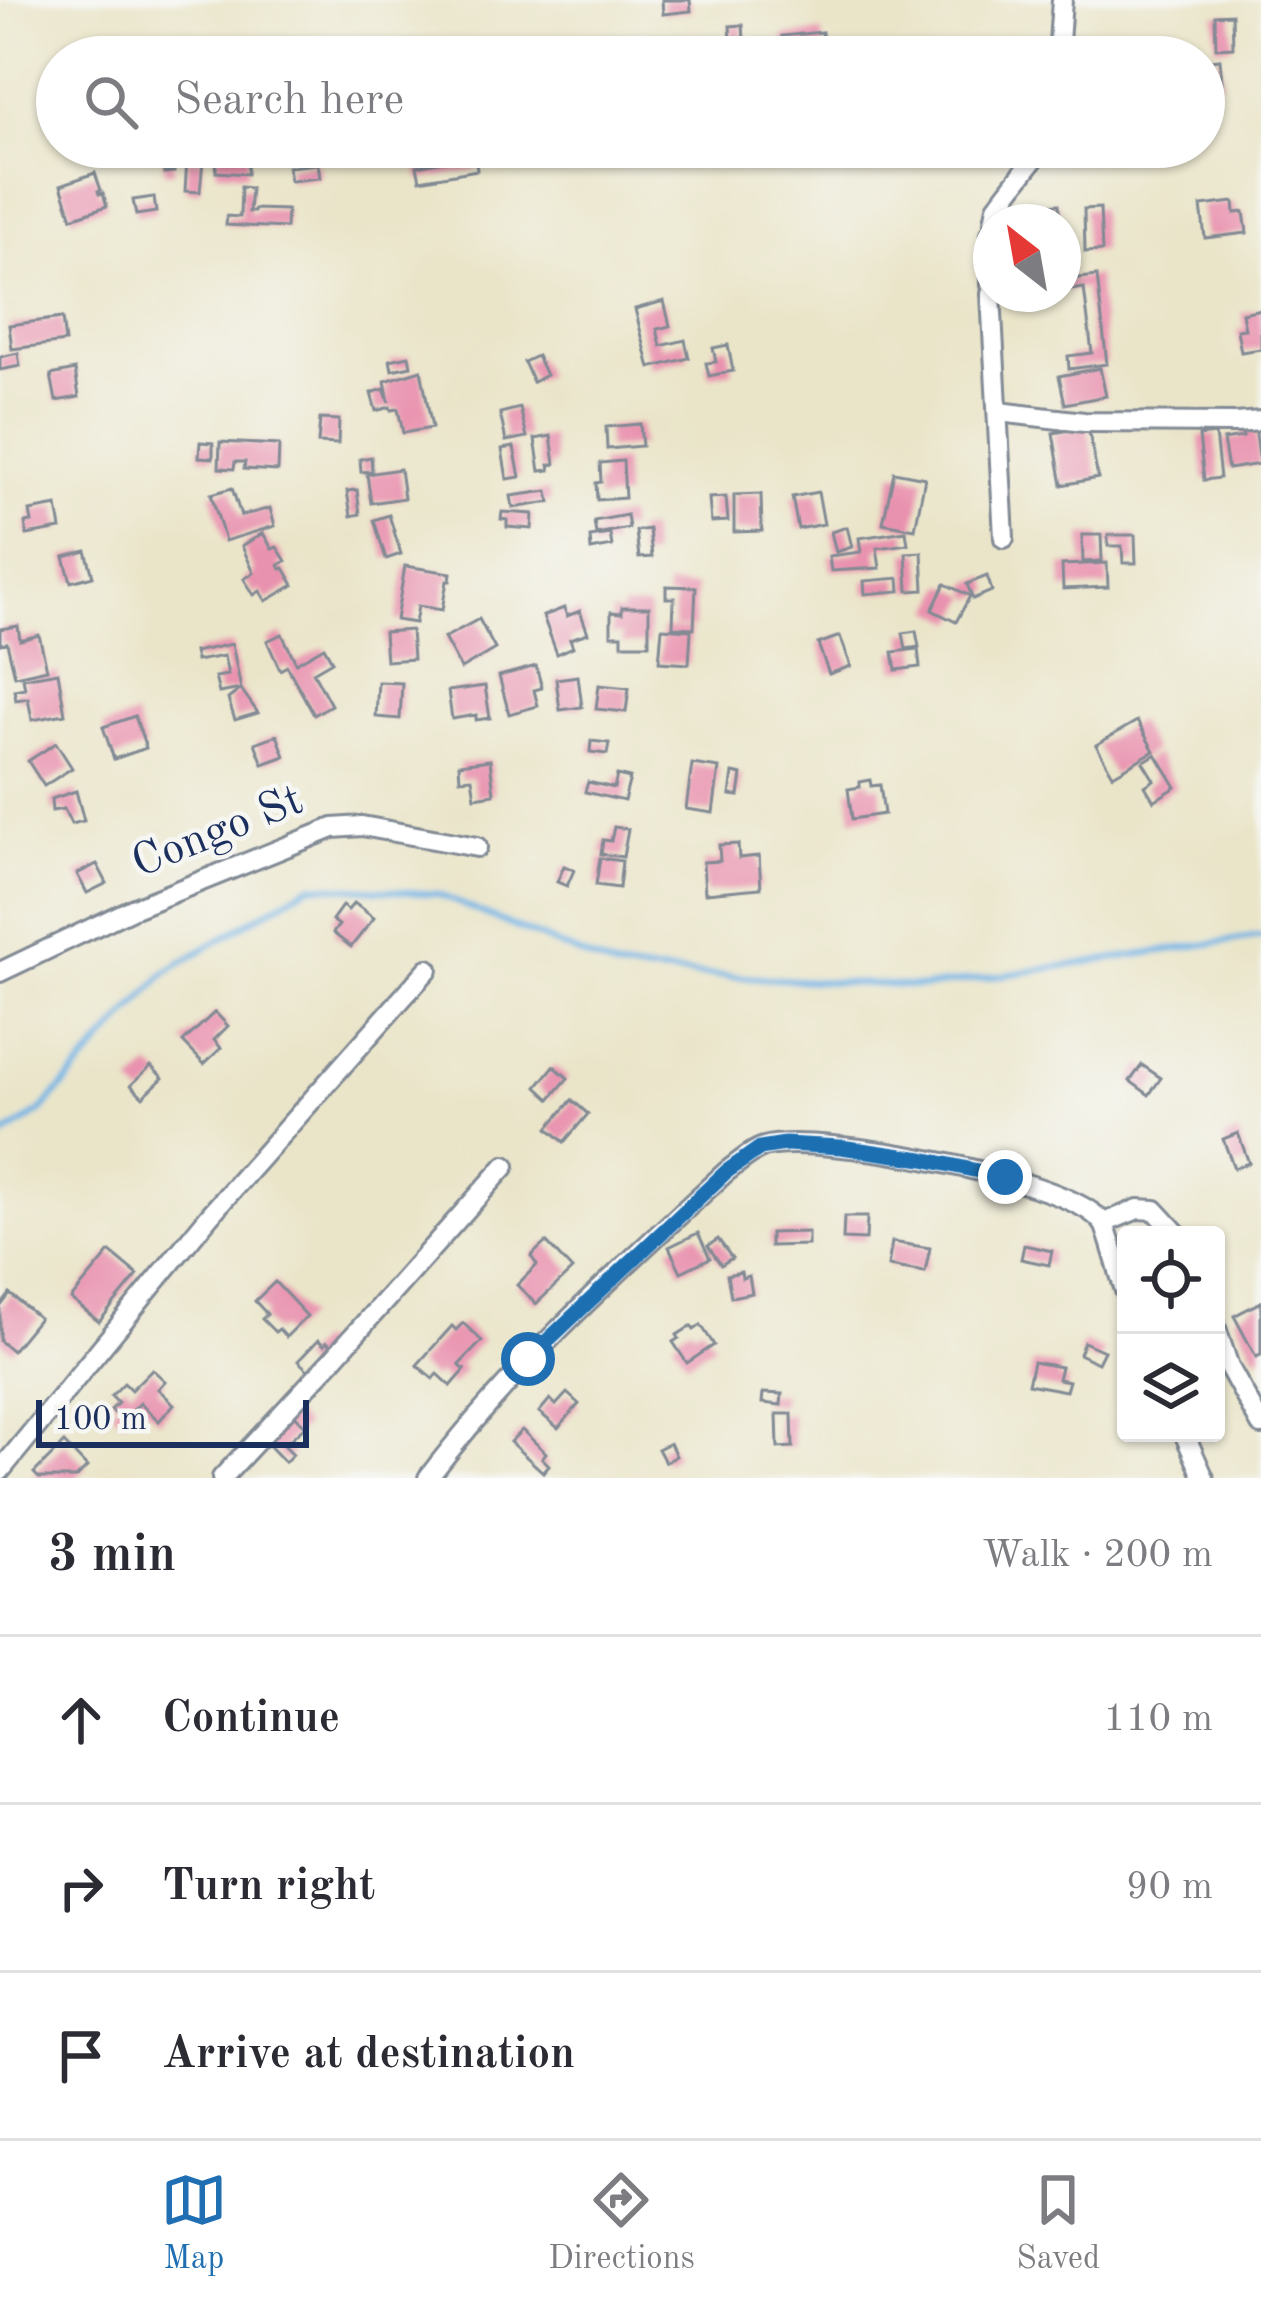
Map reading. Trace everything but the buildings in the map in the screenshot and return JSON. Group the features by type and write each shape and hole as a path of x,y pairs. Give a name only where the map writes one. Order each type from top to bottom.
{"street":[{"path":"1059,36 1062,0"},
{"path":"999,204 1027,168"},
{"path":"992,312 1004,538"},
{"path":"999,412 1084,422 1261,421"},
{"name":"Congo St","path":"0,972 132,909 333,828 362,826 476,847"},
{"path":"0,1471 210,1215 428,969"},
{"path":"428,1478 528,1359 726,1172 760,1148 785,1144 841,1147 1005,1177 1049,1192 1104,1223 1117,1264"},
{"path":"222,1478 505,1166"},
{"path":"1104,1223 1138,1208 1154,1210 1169,1226"},
{"path":"1218,1334 1228,1367 1261,1425"},
{"path":"1188,1442 1204,1478"}],"waterway":[{"path":"0,1138 41,1111 166,972 310,885 437,894 617,970 925,987 1261,936"}],"route":[{"path":"528,1359 726,1172 760,1148 785,1144 841,1147 1005,1177"}]}
